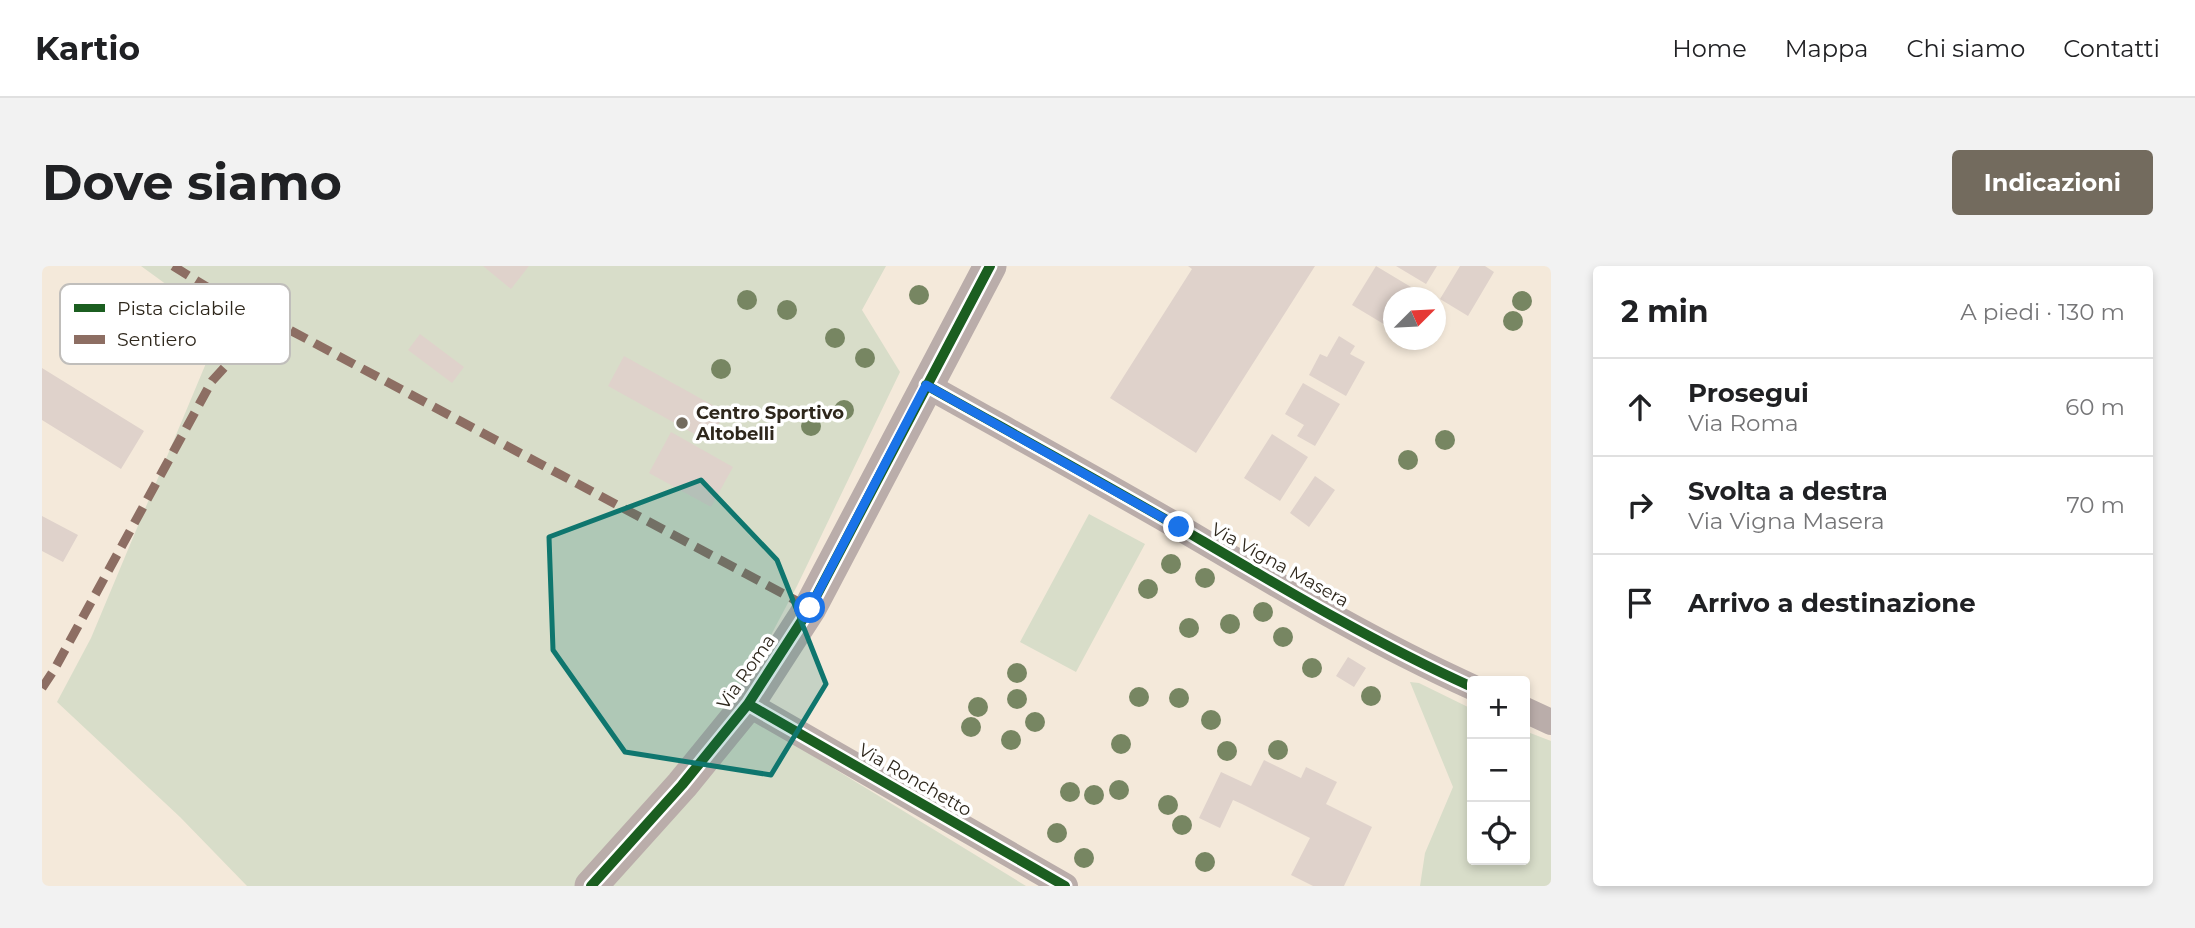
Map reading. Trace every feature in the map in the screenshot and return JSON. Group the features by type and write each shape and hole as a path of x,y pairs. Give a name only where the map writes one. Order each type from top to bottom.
{"street":[{"name":"Via Roma","path":"591,886 682,785 748,704 810,608 990,266"},
{"name":"Via Vigna Masera","path":"926,385 1115,490 1270,581 1467,685"},
{"name":"Via Ronchetto","path":"748,704 1065,886"},
{"path":"1530,712 1551,722"}],"highlighted area":[{"path":"701,480 777,560 826,684 771,775 625,752 553,650 549,537"}],"green space":[{"path":"141,266 886,266 862,310 900,372 797,586 734,705 1026,886 247,886 180,817 57,702 91,638 206,364 290,364 290,284 166,284"},
{"path":"1089,514 1145,544 1076,672 1020,642"},
{"path":"1410,682 1419,683 1467,707 1467,865 1530,865 1530,733 1551,741 1551,886 1420,886 1425,853 1453,787"}],"building":[{"path":"483,266 529,266 511,289"},
{"path":"1188,266 1315,266 1196,453 1110,398 1192,269"},
{"path":"1376,266 1411,287 1383,287 1383,324 1352,305"},
{"path":"1396,266 1437,266 1426,284"},
{"path":"1460,266 1485,266 1494,272 1468,316 1446,303 1446,289"},
{"path":"420,334 464,367 452,383 408,350"},
{"path":"1339,336 1355,346 1350,354 1365,362 1346,396 1309,375 1320,354 1327,357"},
{"path":"624,356 725,412 709,442 608,386"},
{"path":"42,368 144,431 121,469 42,420"},
{"path":"1303,383 1340,404 1315,446 1297,436 1304,425 1285,414"},
{"path":"671,432 733,467 711,507 649,473"},
{"path":"1272,434 1308,457 1280,501 1244,478"},
{"path":"1315,476 1335,490 1309,527 1290,513"},
{"path":"42,516 78,535 63,562 42,551"},
{"path":"1348,657 1366,668 1354,687 1336,676"},
{"path":"1264,760 1301,778 1306,767 1337,782 1326,804 1372,827 1344,886 1313,886 1291,875 1310,838 1242,804 1233,800 1220,828 1199,818 1221,772 1251,786"}],"marked path":[{"path":"173,266 202,284"},
{"path":"290,330 810,608"},
{"path":"42,688 212,381 228,364"}],"cycle path":[{"path":"591,886 682,785 748,704 810,608 990,266"},
{"path":"926,385 1323,611 1467,685"},
{"path":"748,704 1065,886"}],"place":[{"name":"Centro Sportivo Altobelli","path":"682,423"}],"route":[{"path":"810,608 926,385 1179,527"}]}
